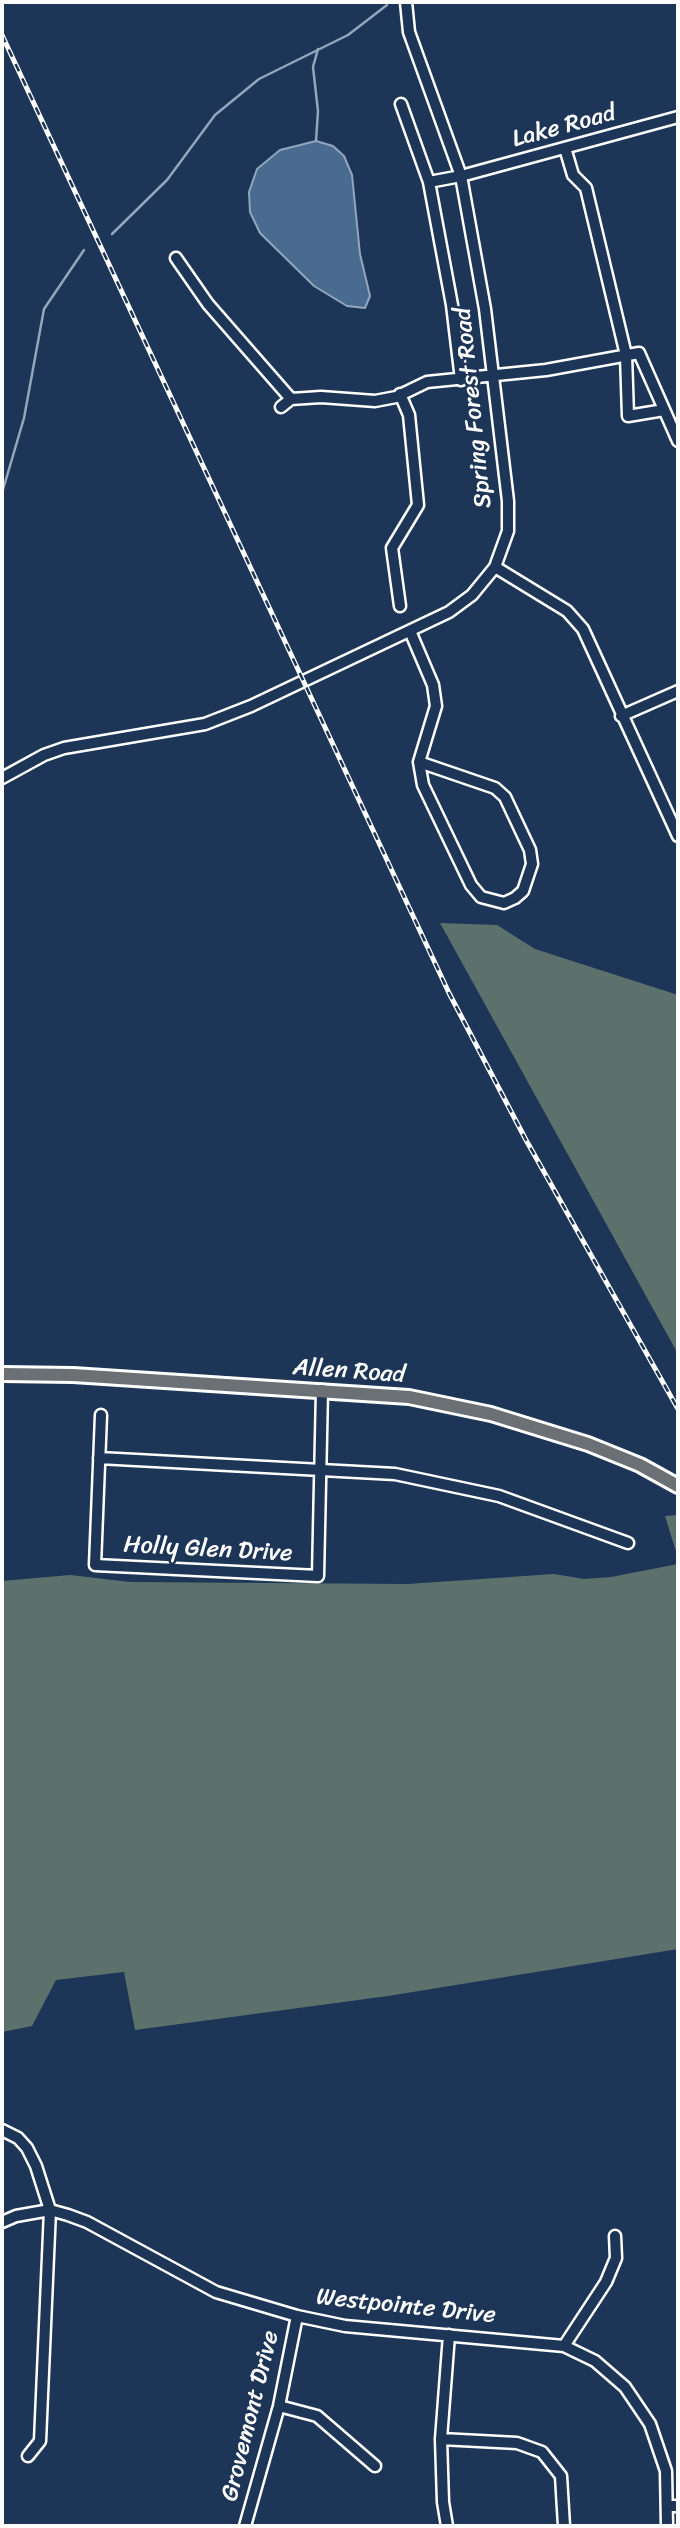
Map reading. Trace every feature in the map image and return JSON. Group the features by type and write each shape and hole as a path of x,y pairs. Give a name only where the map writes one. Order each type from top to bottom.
{"main road":[{"name":"Allen Road","path":"2,1374 73,1375 208,1386 409,1396 491,1414 589,1444 640,1465 675,1485"}],"street":[{"name":"Spring Forest Road","path":"2,778 44,755 64,748 205,724 303,683 457,607 472,595 495,567 508,531 508,501 485,309 461,176 409,32 406,2"},
{"path":"401,104 429,182 452,305 461,380"},
{"name":"Lake Road","path":"429,182 461,176 678,117"},
{"path":"565,148 573,175 586,188 626,355 628,416 664,410"},
{"path":"176,258 208,304 291,399"},
{"path":"281,407 291,399 321,397 375,401 428,382 493,377 639,353 678,441"},
{"path":"400,394 410,415 418,505 392,548 400,606"},
{"path":"495,567 566,611 583,629 621,716 677,828"},
{"path":"410,631 433,685 436,706 419,762 423,785 471,885 481,897 504,903 515,898 523,891 532,864 530,850 505,797 495,788 419,762"},
{"path":"621,716 678,691"},
{"name":"Holly Glen Drive","path":"101,1415 95,1565 318,1576 322,1390"},
{"path":"99,1458 395,1474 499,1496 628,1543"},
{"path":"675,1485 678,1495"},
{"path":"2,2130 18,2138 27,2148 37,2165 50,2210 40,2441 28,2456"},
{"path":"2,2222 50,2210"},
{"name":"Westpointe Drive","path":"50,2210 87,2222 216,2292 297,2316 345,2326 565,2346 595,2361 625,2387 650,2424 666,2471 667,2526"},
{"path":"565,2346 606,2282 617,2258 615,2236"},
{"name":"Grovemont Drive","path":"246,2526 279,2406 297,2316"},
{"path":"447,2526 443,2502 442,2438 449,2335"},
{"path":"279,2406 317,2416 375,2466"},
{"path":"442,2438 517,2443 542,2452 561,2476 564,2526"},
{"path":"667,2506 678,2506"}],"green space":[{"path":"440,923 497,925 535,949 678,995 678,1354"},
{"path":"678,1515 678,1558 665,1516"},
{"path":"678,1564 678,1949 388,1996 135,2030 124,1972 56,1980 32,2026 2,2032 2,1581 70,1575 130,1582 408,1584 554,1574 584,1579 611,1577"}],"water":[{"path":"316,141 333,146 344,156 352,175 360,254 370,296 365,308 347,306 314,286 260,233 250,212 249,192 257,169 280,150"}],"waterway":[{"path":"112,234 167,180 215,115 259,79 348,35 387,5"},
{"path":"316,141 318,111 313,67 318,49"},
{"path":"2,493 24,418 44,309 84,250"}],"railway":[{"path":"2,35 449,993 526,1140 678,1409"}]}
